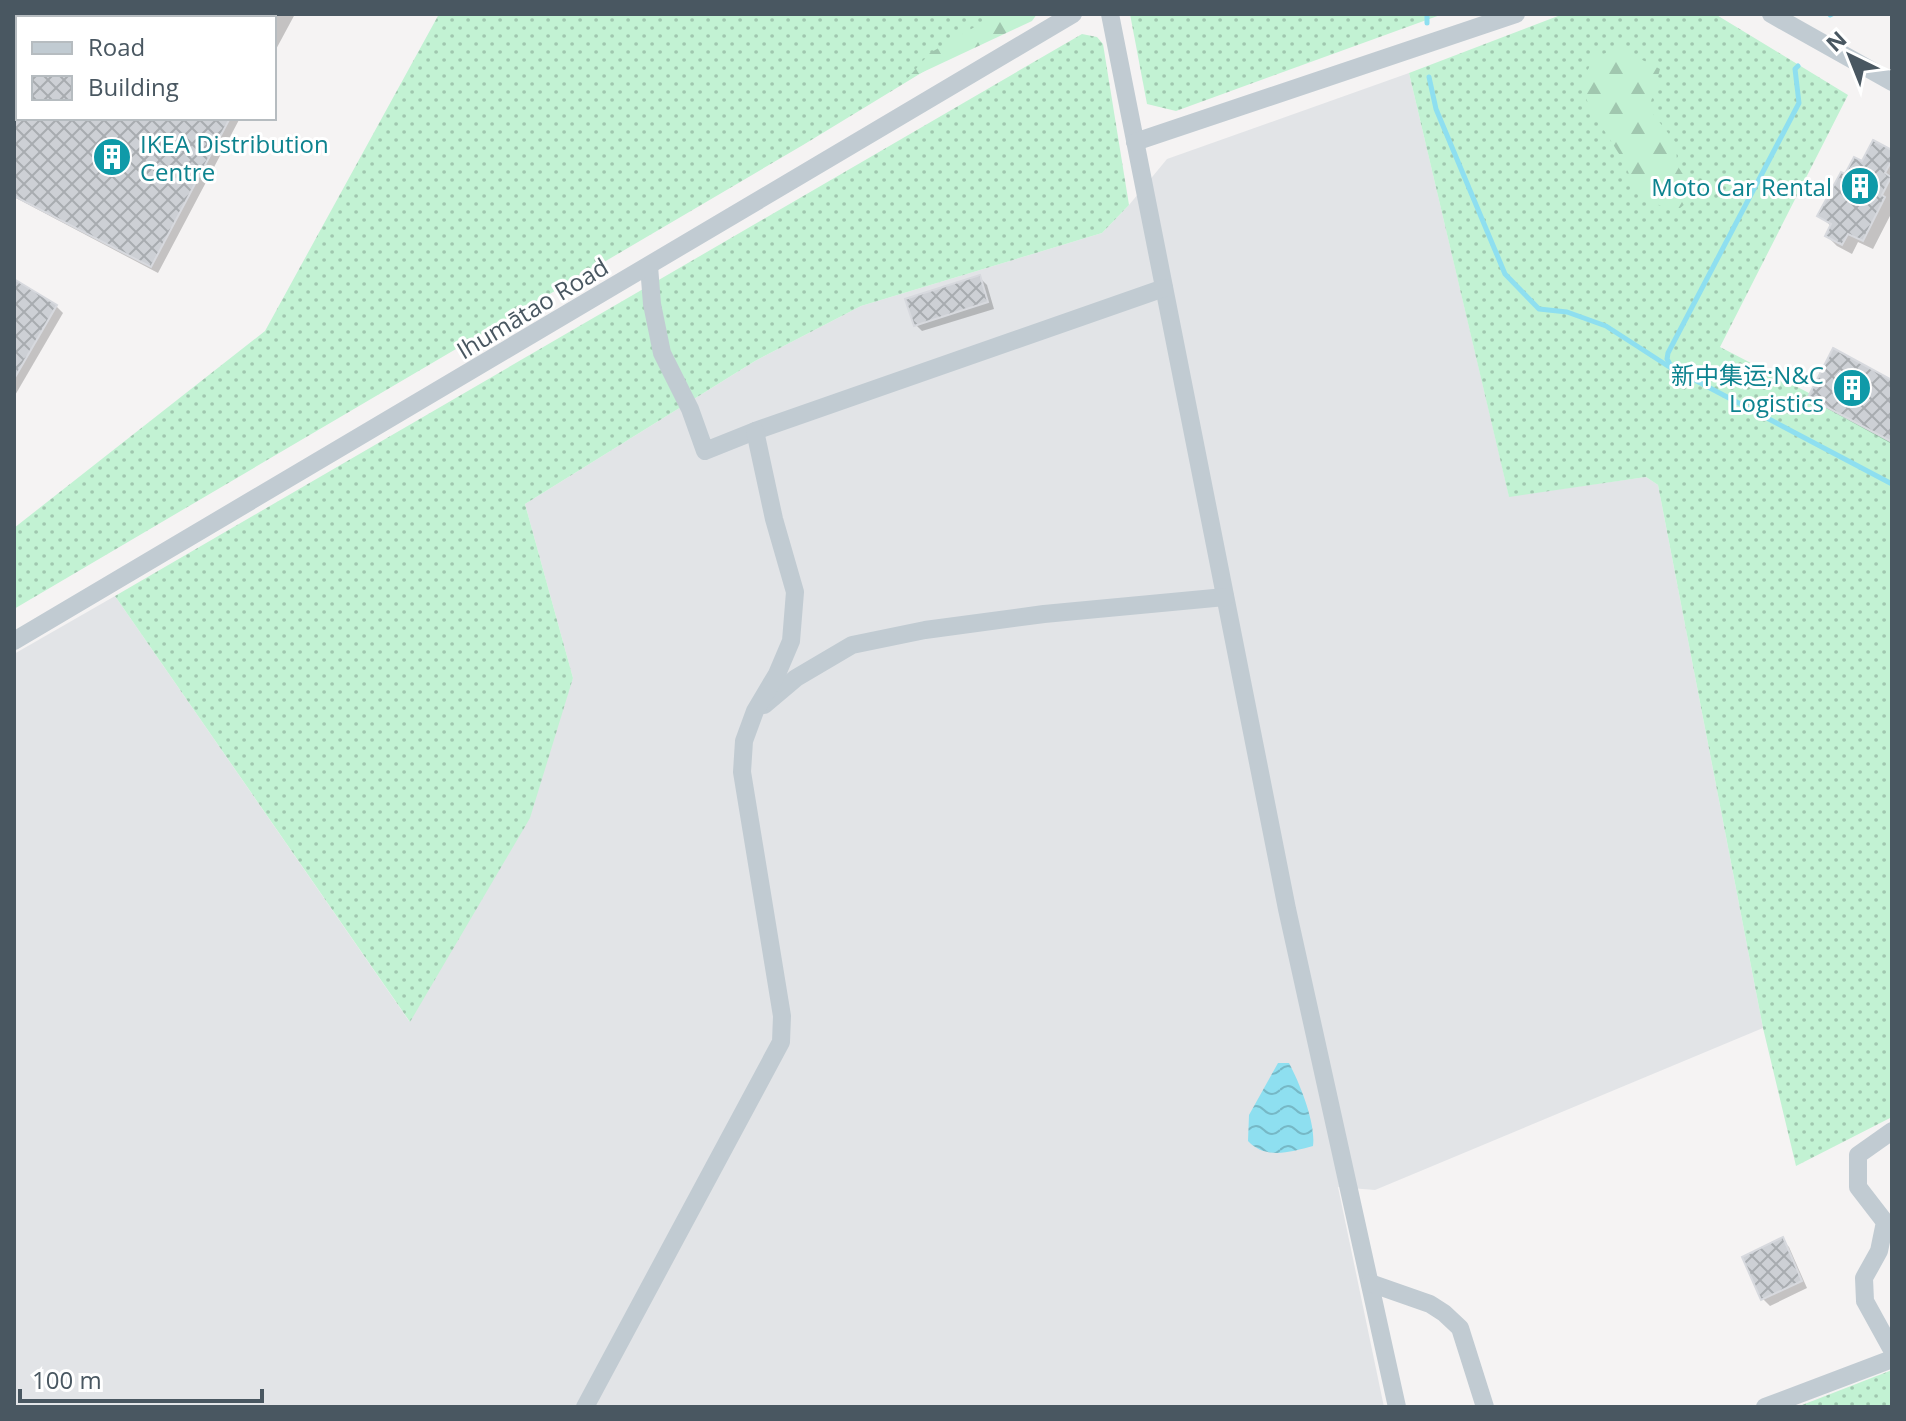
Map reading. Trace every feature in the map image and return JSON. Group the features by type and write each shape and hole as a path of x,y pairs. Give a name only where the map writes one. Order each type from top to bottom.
{"street":[{"name":"Ihumātao Road","path":"14,641 1073,14"},
{"path":"1110,14 1287,909 1397,1407"},
{"path":"1135,142 1516,14"},
{"path":"1771,14 1892,82"},
{"path":"649,266 652,304 662,353 690,409 705,451 1164,288"},
{"path":"585,1407 781,1042 782,1016 742,772 744,741 755,711 777,674 791,641 795,592 774,519 755,431"},
{"path":"755,711 796,678 852,645 925,630 1044,614 1225,597"},
{"path":"1892,1131 1858,1155 1858,1187 1885,1222 1879,1251 1864,1278 1865,1301 1892,1350"},
{"path":"1370,1283 1430,1304 1460,1328 1485,1407"},
{"path":"1765,1407 1892,1359"}],"shaded area":[{"path":"1409,73 1509,496 1646,477 1658,485 1763,1028 1375,1190 1338,1187 1384,1407 14,1407 14,654 115,596 409,1021 573,678 525,504 755,361 861,306 1102,233 1167,159"}],"green space":[{"path":"439,14 1018,14 803,145 14,609 14,528 265,331"},
{"path":"997,14 1037,14 1032,21 906,80 930,53"},
{"path":"1130,14 1443,14 1176,111 1147,104"},
{"path":"1567,14 1715,14 1848,95 1720,347 1892,436 1892,1117 1796,1166 1763,1028 1658,485 1646,477 1509,497 1409,73"},
{"path":"1082,34 1097,37 1103,44 1129,205 1102,233 861,306 755,361 525,504 573,678 530,818 410,1022 115,596"},
{"path":"1619,48 1660,69 1649,109 1676,143 1677,165 1696,195 1680,208 1665,208 1638,195 1623,160 1591,110 1581,86 1593,58"},
{"path":"1892,1370 1892,1407 1797,1407"}],"water":[{"path":"1278,1063 1289,1063 1298,1082 1310,1115 1313,1146 1270,1153 1248,1141 1249,1115"}],"building":[{"name":"IKEA Distribution Centre","path":"14,118 229,120 151,267 14,196"},
{"name":"Moto Car Rental","path":"1873,140 1892,150 1892,160 1885,173 1891,177 1882,195 1885,197 1863,241 1848,234 1842,245 1825,236 1831,224 1817,216 1841,172 1845,174 1854,157 1862,161"},
{"path":"980,275 988,302 914,326 905,299"},
{"path":"14,279 57,305 14,379"},
{"name":"新中集运;N&C Logistics","path":"1833,348 1892,380 1892,442 1808,397"},
{"path":"1783,1237 1802,1281 1761,1300 1742,1257"}],"waterway":[{"path":"1427,14 1427,23"},
{"path":"1798,66 1795,69 1799,103 1667,359 1672,368 1892,484"},
{"path":"1429,77 1436,109 1505,274 1539,309 1567,312 1606,326 1671,368"}],"place":[{"name":"IKEA Distribution Centre","path":"112,157"},
{"name":"Moto Car Rental","path":"1860,186"},
{"name":"新中集运;N&C Logistics","path":"1852,388"}]}
